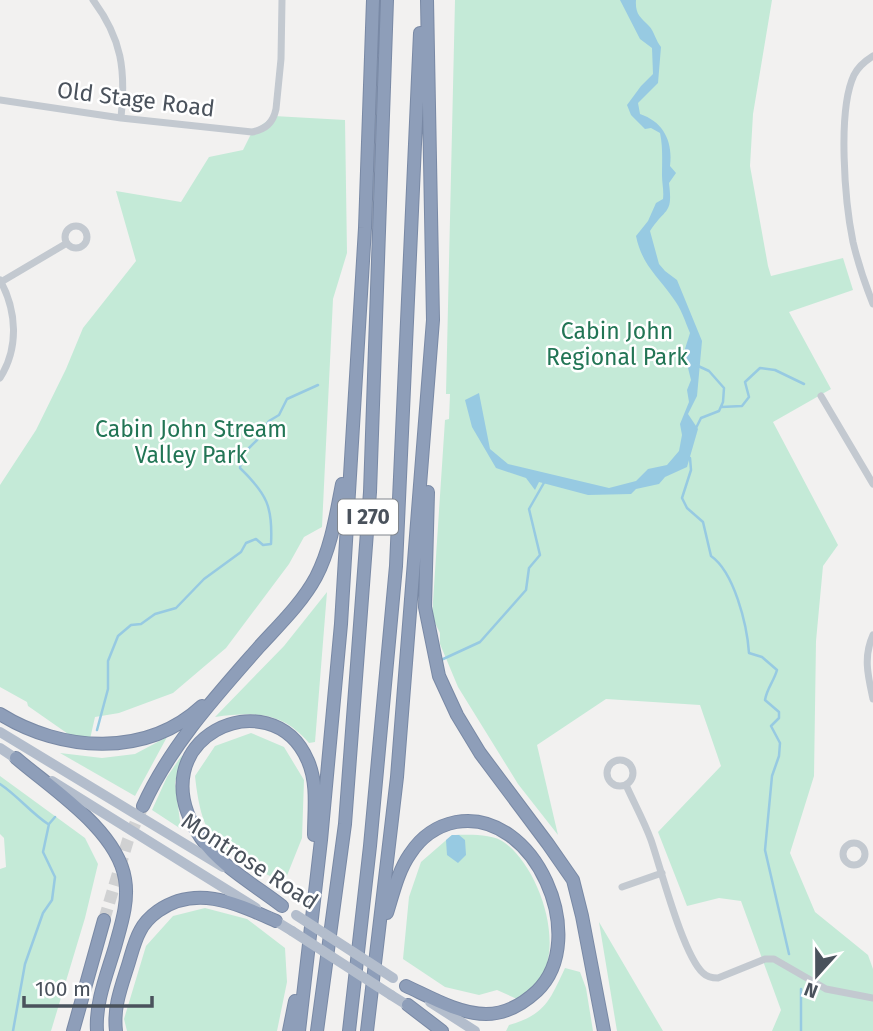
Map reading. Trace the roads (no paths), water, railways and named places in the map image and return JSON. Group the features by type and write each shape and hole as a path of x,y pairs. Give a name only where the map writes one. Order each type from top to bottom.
{"highway":[{"name":"I 270","path":"299,1031 341,624 365,228 373,0"},
{"name":"I 270","path":"317,1031 345,824 370,492 387,0"},
{"name":"I 270","path":"349,1031 370,846 396,566 421,0"},
{"name":"I 270","path":"367,1031 397,777 433,320 427,0"},
{"path":"143,806 167,759 233,677 301,601 316,576 330,539 351,445"},
{"path":"424,445 429,474 425,607 439,676 457,715 480,753 573,880 604,1031"},
{"path":"0,714 17,725 66,741 92,745 122,743 171,728 190,716 233,677"},
{"path":"282,906 210,849 187,813 182,781 190,754 204,737 224,726 250,721 275,727 289,737 308,761 315,798 314,897"},
{"path":"16,758 97,827 117,851 122,864 126,880 124,913 99,1002 97,1031"},
{"path":"377,947 393,893 408,856 432,830 447,824 478,821 514,836 527,850 540,869 555,910 558,935 556,959 546,983 526,1002 508,1011 486,1014 465,1011 406,986"},
{"path":"116,1031 117,1002 140,929 151,916 165,906 180,900 212,897 233,902 276,921"},
{"path":"72,1031 104,920"},
{"path":"289,1031 297,985 308,957"},
{"path":"408,1005 442,1031"}],"main road":[{"name":"Montrose Road","path":"0,732 198,852 475,1031"},
{"name":"Montrose Road","path":"0,748 449,1031"}],"street":[{"path":"93,0 106,18 119,49 124,85 121,118"},
{"name":"Old Stage Road","path":"0,100 121,118 252,132 267,127 274,116 280,83 282,0"},
{"path":"873,56 857,71 850,89 844,158 846,201 853,244 873,304"},
{"path":"0,378 9,360 14,330 12,310 1,281 66,243"},
{"path":"821,396 873,484"},
{"path":"873,635 867,650 866,665 873,699"},
{"path":"626,785 649,836 692,958 703,973 718,978 765,959 774,959 826,989 873,998"},
{"path":"622,887 662,873"}],"water":[{"path":"620,0 636,0 639,15 651,28 661,47 658,83 638,103 640,114 655,122 665,134 670,149 670,166 676,173 669,183 669,206 650,231 659,264 677,280 702,341 697,396 688,414 698,429 687,467 665,477 659,484 636,489 631,494 588,495 539,482 535,490 526,478 496,468 472,427 465,400 479,393 490,449 508,464 609,488 636,481 648,469 667,465 679,451 682,435 680,424 689,402 687,390 691,380 684,352 690,333 676,302 646,262 636,236 648,221 656,203 663,199 662,149 660,133 651,128 645,129 631,115 627,105 653,74 652,48 640,39"},
{"path":"452,835 459,835 465,840 466,855 458,863 447,855 446,840"}],"waterway":[{"path":"696,365 709,371 724,388 719,411 701,418 696,428"},
{"path":"721,407 742,406 749,397 745,382 760,368 775,370 804,384"},
{"path":"97,730 108,689 108,661 118,636 131,625 141,624 155,614 176,608 204,579 241,552 246,543 256,539 263,545 271,544 269,511 257,486 240,468 242,455 257,440 269,421 279,415 287,399 318,385"},
{"path":"690,458 691,470 682,498 687,508 703,522 711,556 733,586 742,614 749,653 762,657 777,670 765,700 779,712 779,718 771,726 780,743 772,776 765,850 789,954"},
{"path":"441,660 480,642 526,590 529,568 540,555 529,509 545,481"},
{"path":"0,784 48,824"},
{"path":"13,1031 25,964 43,913 52,900 55,877 43,852 49,824 55,817"},
{"path":"801,989 801,1031"}],"tunnel":[{"path":"104,920 128,840 143,806"}],"park label":[{"name":"Cabin John Regional Park","path":"617,344"},
{"name":"Cabin John Stream Valley Park","path":"191,442"}]}
